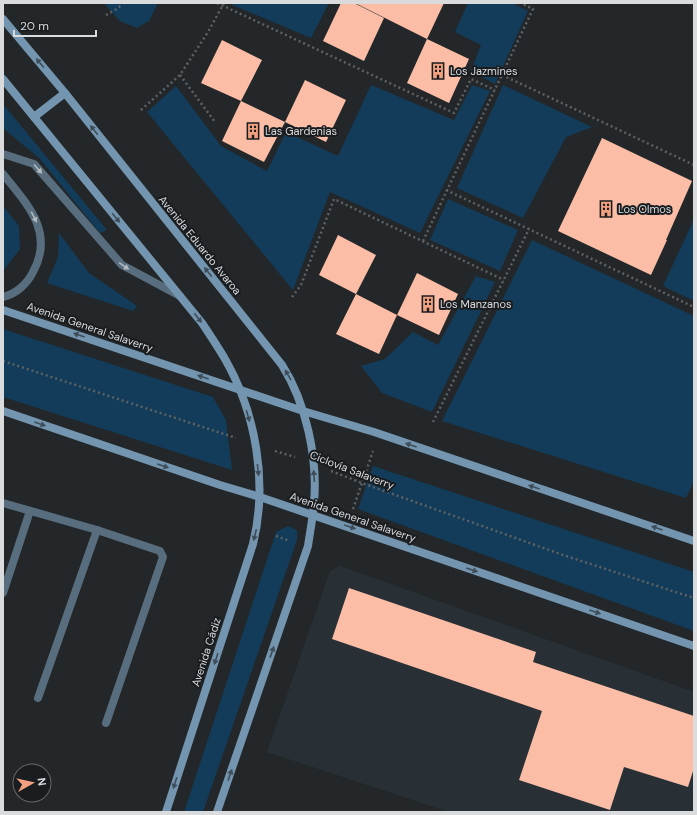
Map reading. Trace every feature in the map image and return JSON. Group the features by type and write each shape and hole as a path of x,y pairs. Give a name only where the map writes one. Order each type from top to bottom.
{"main road":[{"name":"Avenida Eduardo Avaroa","path":"3,19 65,93 282,365 293,384 303,411 311,445 313,463 313,515"},
{"path":"3,79 202,323 222,354 239,390 251,427 259,473 260,497"},
{"path":"34,117 65,93"},
{"name":"Avenida General Salaverry","path":"3,310 239,390 374,432 694,541"},
{"name":"Avenida General Salaverry","path":"3,411 313,515 694,646"},
{"name":"Avenida Cádiz","path":"166,812 253,544 257,530 260,497"},
{"path":"217,812 304,559 308,546 313,515"}],"lane":[{"path":"3,154 34,164 122,265 180,296"},
{"path":"3,174 35,217 42,239 39,262 28,281 11,295 3,297"},
{"path":"3,503 97,530 160,551 163,556 106,723"},
{"path":"3,592 30,511"},
{"path":"38,698 97,530"}],"path":[{"path":"106,15 117,9 123,3"},
{"path":"218,3 224,4 454,113 471,79 495,90"},
{"path":"423,241 533,9 521,3"},
{"path":"141,110 180,75 224,4"},
{"path":"180,75 215,122"},
{"path":"502,75 694,165"},
{"path":"446,190 694,307"},
{"path":"292,297 301,285 334,199 504,280"},
{"path":"433,422 529,229"},
{"name":"Ciclovía Salaverry","path":"3,360 313,463 362,483 563,555 694,598"},
{"path":"353,509 373,450"},
{"path":"276,536 296,542"}],"shaded area":[{"path":"104,3 158,3 149,21 137,28 120,21"},
{"path":"329,3 311,38 230,4"},
{"path":"468,3 512,3 528,11 495,84 471,71 481,45 455,32"},
{"path":"371,85 454,120 472,85 490,91 420,233 330,192 293,290 147,112 176,86 221,146 267,171 286,132 338,156"},
{"path":"503,85 592,127 566,137 523,218 457,188"},
{"path":"3,104 107,230 100,233 39,158 3,128"},
{"path":"448,199 518,230 500,271 430,240"},
{"path":"3,206 19,226 20,249 3,271"},
{"path":"694,219 694,301 663,286"},
{"path":"59,233 89,273 137,306 133,311 47,283 58,257"},
{"path":"532,240 694,316 694,481 686,498 442,421"},
{"path":"476,276 495,282 432,412 382,393 361,366 385,359 413,332 438,345"},
{"path":"3,329 213,397 226,420 232,470 3,397"},
{"path":"373,466 694,572 694,631 358,509"},
{"path":"288,526 297,530 297,540 203,812 184,812 276,532"},
{"path":"340,566 694,692 694,812 449,812 267,752 330,571"}],"building":[{"path":"341,3 354,3 384,18 364,61 323,41"},
{"path":"355,3 444,3 427,39"},
{"name":"Los Jazmines","path":"427,39 469,59 449,103 407,83"},
{"path":"222,40 262,60 241,101 201,83"},
{"name":"Las Gardenias","path":"305,80 346,100 326,142 285,122"},
{"name":"Las Gardenias","path":"241,101 285,122 264,162 222,141"},
{"name":"Los Olmos","path":"602,138 692,181 651,275 558,231"},
{"path":"338,235 376,255 356,294 319,275"},
{"name":"Los Manzanos","path":"417,273 458,294 439,335 397,315"},
{"path":"356,294 397,315 379,354 336,334"},
{"path":"349,588 536,652 533,662 694,716 694,768 688,787 624,767 610,810 519,780 542,711 332,639"}],"place":[{"name":"Los Jazmines","path":"438,71"},
{"name":"Las Gardenias","path":"253,131"},
{"name":"Los Olmos","path":"606,209"},
{"name":"Los Manzanos","path":"428,304"}]}
